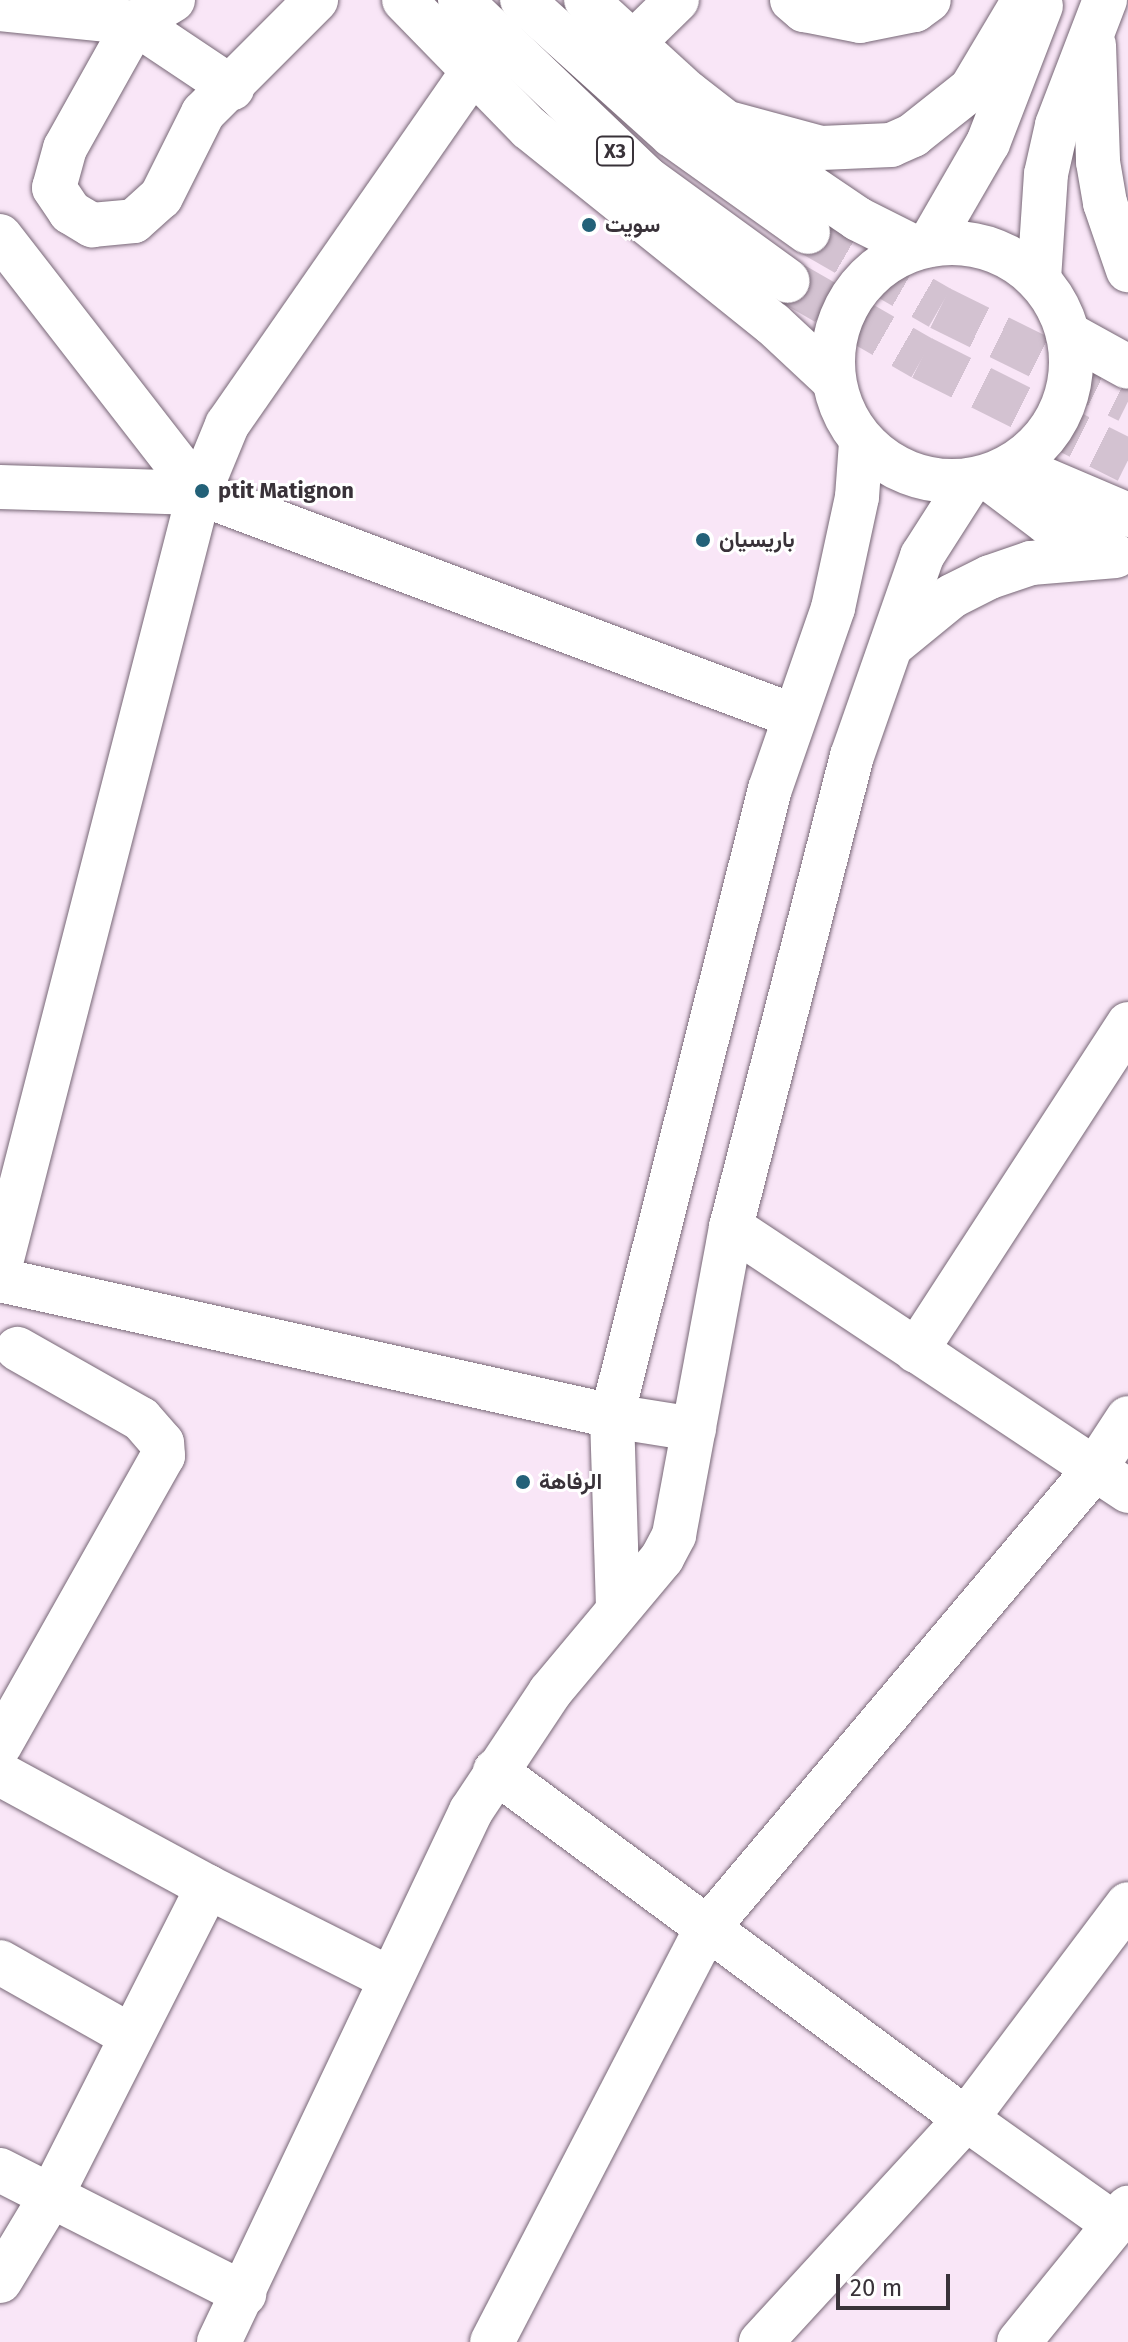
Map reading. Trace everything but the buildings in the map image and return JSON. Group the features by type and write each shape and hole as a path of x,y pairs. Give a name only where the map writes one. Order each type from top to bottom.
{"main road":[{"path":"173,0 135,23 65,148 54,188 70,212 92,225 134,221 161,197 203,113 232,88 316,0"},
{"path":"404,0 472,73 588,180 773,324 833,380"},
{"name":"X3","path":"460,0 646,178 788,281"},
{"name":"X3","path":"522,0 672,135 808,232"},
{"path":"219,2342 445,1859 495,1771 618,1608 662,1558 674,1535 731,1227 852,756 886,650 922,556 990,474 1056,422 1072,364 1068,334 1039,279 988,248 923,246 831,203 721,120 586,0"},
{"path":"632,44 677,0"},
{"path":"792,0 804,10 860,21 915,10 929,0"},
{"path":"721,120 787,142 821,148 891,145 955,107 985,68 1024,0"},
{"path":"1043,0 988,143 923,246 886,262 854,295 832,347 833,380 842,413 861,442 911,475 990,474 1128,515"},
{"path":"0,9 135,23 232,88"},
{"path":"1039,279 1046,174 1057,125 1099,15"},
{"path":"1099,15 1098,162 1112,229 1128,270"},
{"path":"0,1267 199,493 227,425 472,73"},
{"path":"7,254 199,493"},
{"path":"1068,334 1128,367"},
{"path":"618,1608 612,1416 757,838 846,553 861,442"},
{"path":"990,474 1048,523 1122,558"},
{"path":"0,487 199,493 794,716"},
{"path":"886,650 952,596 990,577 1031,563 1122,558"},
{"path":"916,1351 1128,1024"},
{"path":"731,1227 1111,1481"},
{"path":"0,1745 163,1456 162,1443 141,1419 9,1353 25,1340 19,1284 612,1416 694,1429"},
{"path":"492,2342 705,1931 1111,1481 1128,1418"},
{"path":"495,1771 705,1931 966,2119 1121,2216 1033,2337"},
{"path":"0,1774 208,1887 389,1978"},
{"path":"0,2281 50,2198 129,2035 208,1887"},
{"path":"761,2342 966,2119 1128,1904"},
{"path":"0,1962 129,2035"},
{"path":"0,2170 244,2294"}],"tunnel":[{"path":"808,232 940,308 1128,401"},
{"path":"788,281 922,358 1128,461"}],"place":[{"name":"سويت","path":"589,225"},
{"name":"ptit Matignon","path":"202,491"},
{"name":"باريسيان","path":"703,540"},
{"name":"الرفاهة","path":"523,1482"}]}
